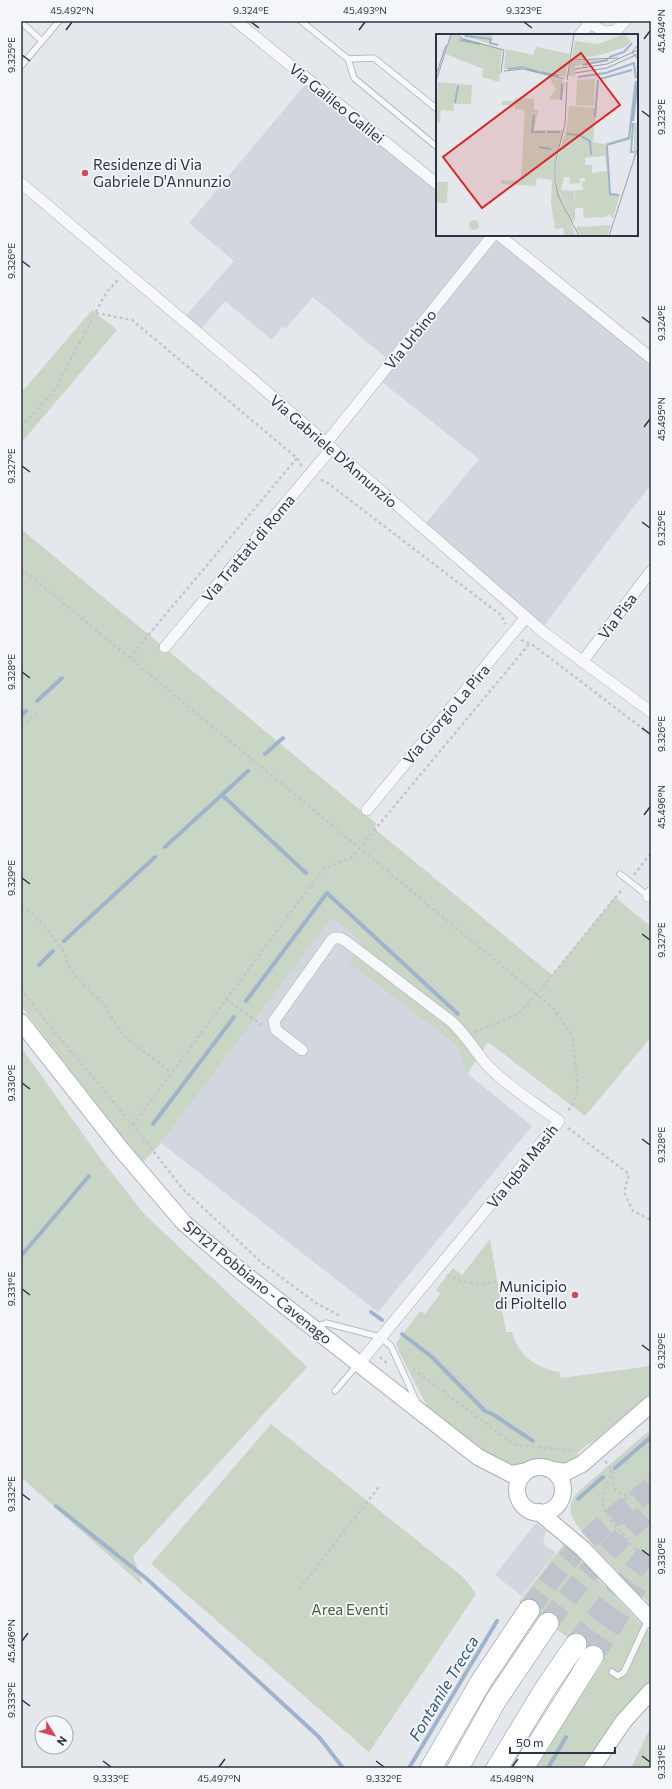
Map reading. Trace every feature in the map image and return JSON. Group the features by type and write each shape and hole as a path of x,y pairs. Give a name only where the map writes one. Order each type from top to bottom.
{"highway":[{"path":"431,1768 482,1680 529,1610"},
{"path":"458,1768 496,1700 548,1623"},
{"path":"497,1768 537,1702 576,1644"},
{"path":"523,1768 593,1656"}],"street":[{"name":"Via Galileo Galilei","path":"236,21 436,183"},
{"path":"581,34 588,22 604,32 616,31 625,21"},
{"name":"Via Gabriele D'Annunzio","path":"21,183 526,617 582,662 651,712"},
{"name":"Via Urbino","path":"328,446 493,236"},
{"path":"500,236 651,358"},
{"name":"Via Trattati di Roma","path":"165,647 309,476 328,446"},
{"name":"Via Pisa","path":"582,662 651,571"},
{"name":"Via Giorgio La Pira","path":"367,810 526,617"},
{"name":"Via Iqbal Masih","path":"273,1024 277,1014 331,942 337,938 344,939 452,1022 466,1035 492,1069 560,1121 359,1364"},
{"name":"SP121 Pobbiano - Cavenago","path":"21,1022 120,1148 184,1222 243,1273 478,1457 528,1509 539,1512 583,1549 650,1619"},
{"path":"273,1024 278,1032 302,1050"},
{"path":"552,1470 566,1472 580,1458 596,1452 651,1404"},
{"name":"SP121 Pobbiano - Cavenago","path":"478,1457 511,1474 528,1471 538,1467 552,1470 561,1480 564,1516 568,1529 583,1549"},
{"path":"539,1512 554,1508 580,1458"},
{"path":"520,1500 518,1484 521,1478 528,1471"},
{"path":"592,1768 623,1722 651,1691"}],"lane":[{"path":"21,66 59,21"},
{"path":"301,21 348,59 354,78 436,146"},
{"path":"21,22 42,41"},
{"path":"348,59 374,58 436,108"},
{"path":"620,874 628,881 649,894"},
{"path":"314,1328 326,1323 380,1337 391,1346 423,1415"},
{"path":"335,1391 359,1364"},
{"path":"612,1672 618,1676 624,1672 650,1619"}],"path":[{"path":"21,427 54,392 106,294 125,272"},
{"path":"96,313 132,320 297,458 309,476 325,481 502,616 507,628 520,639 530,643 651,735"},
{"path":"129,658 297,458"},
{"path":"21,568 554,1009 572,1036 578,1087 573,1104 560,1121 629,1174 624,1192 633,1211 651,1220"},
{"path":"133,1125 323,869 352,857 530,643"},
{"path":"21,726 37,713"},
{"path":"466,1035 518,1014 537,994 651,853"},
{"path":"21,906 33,914 48,930 65,954 68,965 75,976 101,1001 124,1036 172,1072"},
{"path":"21,989 48,1024 133,1125 182,1188 262,1263 316,1303 356,1323 355,1330"},
{"path":"226,999 263,1027 273,1024"},
{"path":"447,1275 462,1282 472,1284 499,1281"},
{"path":"370,1350 393,1368 412,1365 414,1370 515,1445 580,1458"},
{"path":"596,1452 610,1467 613,1473 612,1486 614,1490 625,1495 632,1494"},
{"path":"610,1467 610,1474 602,1501 607,1515 651,1568"},
{"path":"607,1515 651,1477"},
{"path":"299,1589 379,1487"}],"shaded area":[{"path":"309,80 436,183 436,236 500,236 651,358 651,484 541,630 422,528 479,459 378,379 391,362 313,297 285,329 282,327 272,340 225,301 198,333 182,320 234,261 189,223"},
{"path":"332,918 362,942 349,963 457,1046 468,1074 532,1126 378,1312 161,1143"},
{"path":"536,1523 546,1530 543,1544 556,1553 522,1596 495,1575"}],"green space":[{"path":"92,310 117,330 21,443 21,393"},
{"path":"21,529 376,823 375,829 552,975 615,897 649,925 651,924 651,1037 585,1116 488,1042 467,1074 457,1046 349,963 362,942 332,918 161,1143 142,1163 21,1006"},
{"path":"21,1047 97,1154 145,1215 307,1367 133,1556 143,1586 21,1477"},
{"path":"490,1239 506,1332 512,1332 523,1354 529,1359 536,1364 559,1372 561,1378 651,1366 651,1393 593,1442 577,1453 578,1461 569,1468 538,1464 522,1470 491,1459 428,1408 400,1354 396,1343 420,1311 425,1314 440,1294 436,1290 453,1268 462,1275"},
{"name":"Area Eventi","path":"271,1424 463,1577 476,1594 369,1752 151,1564"},
{"path":"651,1429 651,1605 583,1533 575,1522 571,1513 571,1507 572,1501 579,1491"},
{"path":"564,1544 651,1634 651,1683 589,1768 534,1768 578,1698 603,1663 519,1602"},
{"path":"651,1726 651,1768 631,1768"}],"waterway":[{"path":"37,701 62,678"},
{"path":"21,716 26,711"},
{"path":"265,754 283,738"},
{"path":"165,847 248,771"},
{"path":"222,795 306,873"},
{"path":"64,941 155,857"},
{"path":"246,1001 327,893 458,1014"},
{"path":"39,965 53,951"},
{"path":"153,1124 234,1017"},
{"path":"21,1256 89,1176"},
{"path":"371,1312 382,1320"},
{"path":"402,1334 432,1357 485,1411 494,1415 533,1441"},
{"path":"615,1468 651,1437"},
{"path":"578,1499 603,1477"},
{"path":"56,1506 147,1579 319,1737 343,1768"},
{"name":"Fontanile Trecca","path":"409,1768 497,1621"},
{"path":"548,1768 566,1737"}],"tunnel":[{"path":"529,1610 570,1557 610,1520 651,1488"},
{"path":"548,1623 597,1563 651,1508"},
{"path":"576,1644 651,1548"},
{"path":"593,1656 641,1580"}],"place":[{"name":"Residenze di Via Gabriele D'Annunzio","path":"85,173"},
{"name":"Municipio di Pioltello","path":"575,1295"}]}
